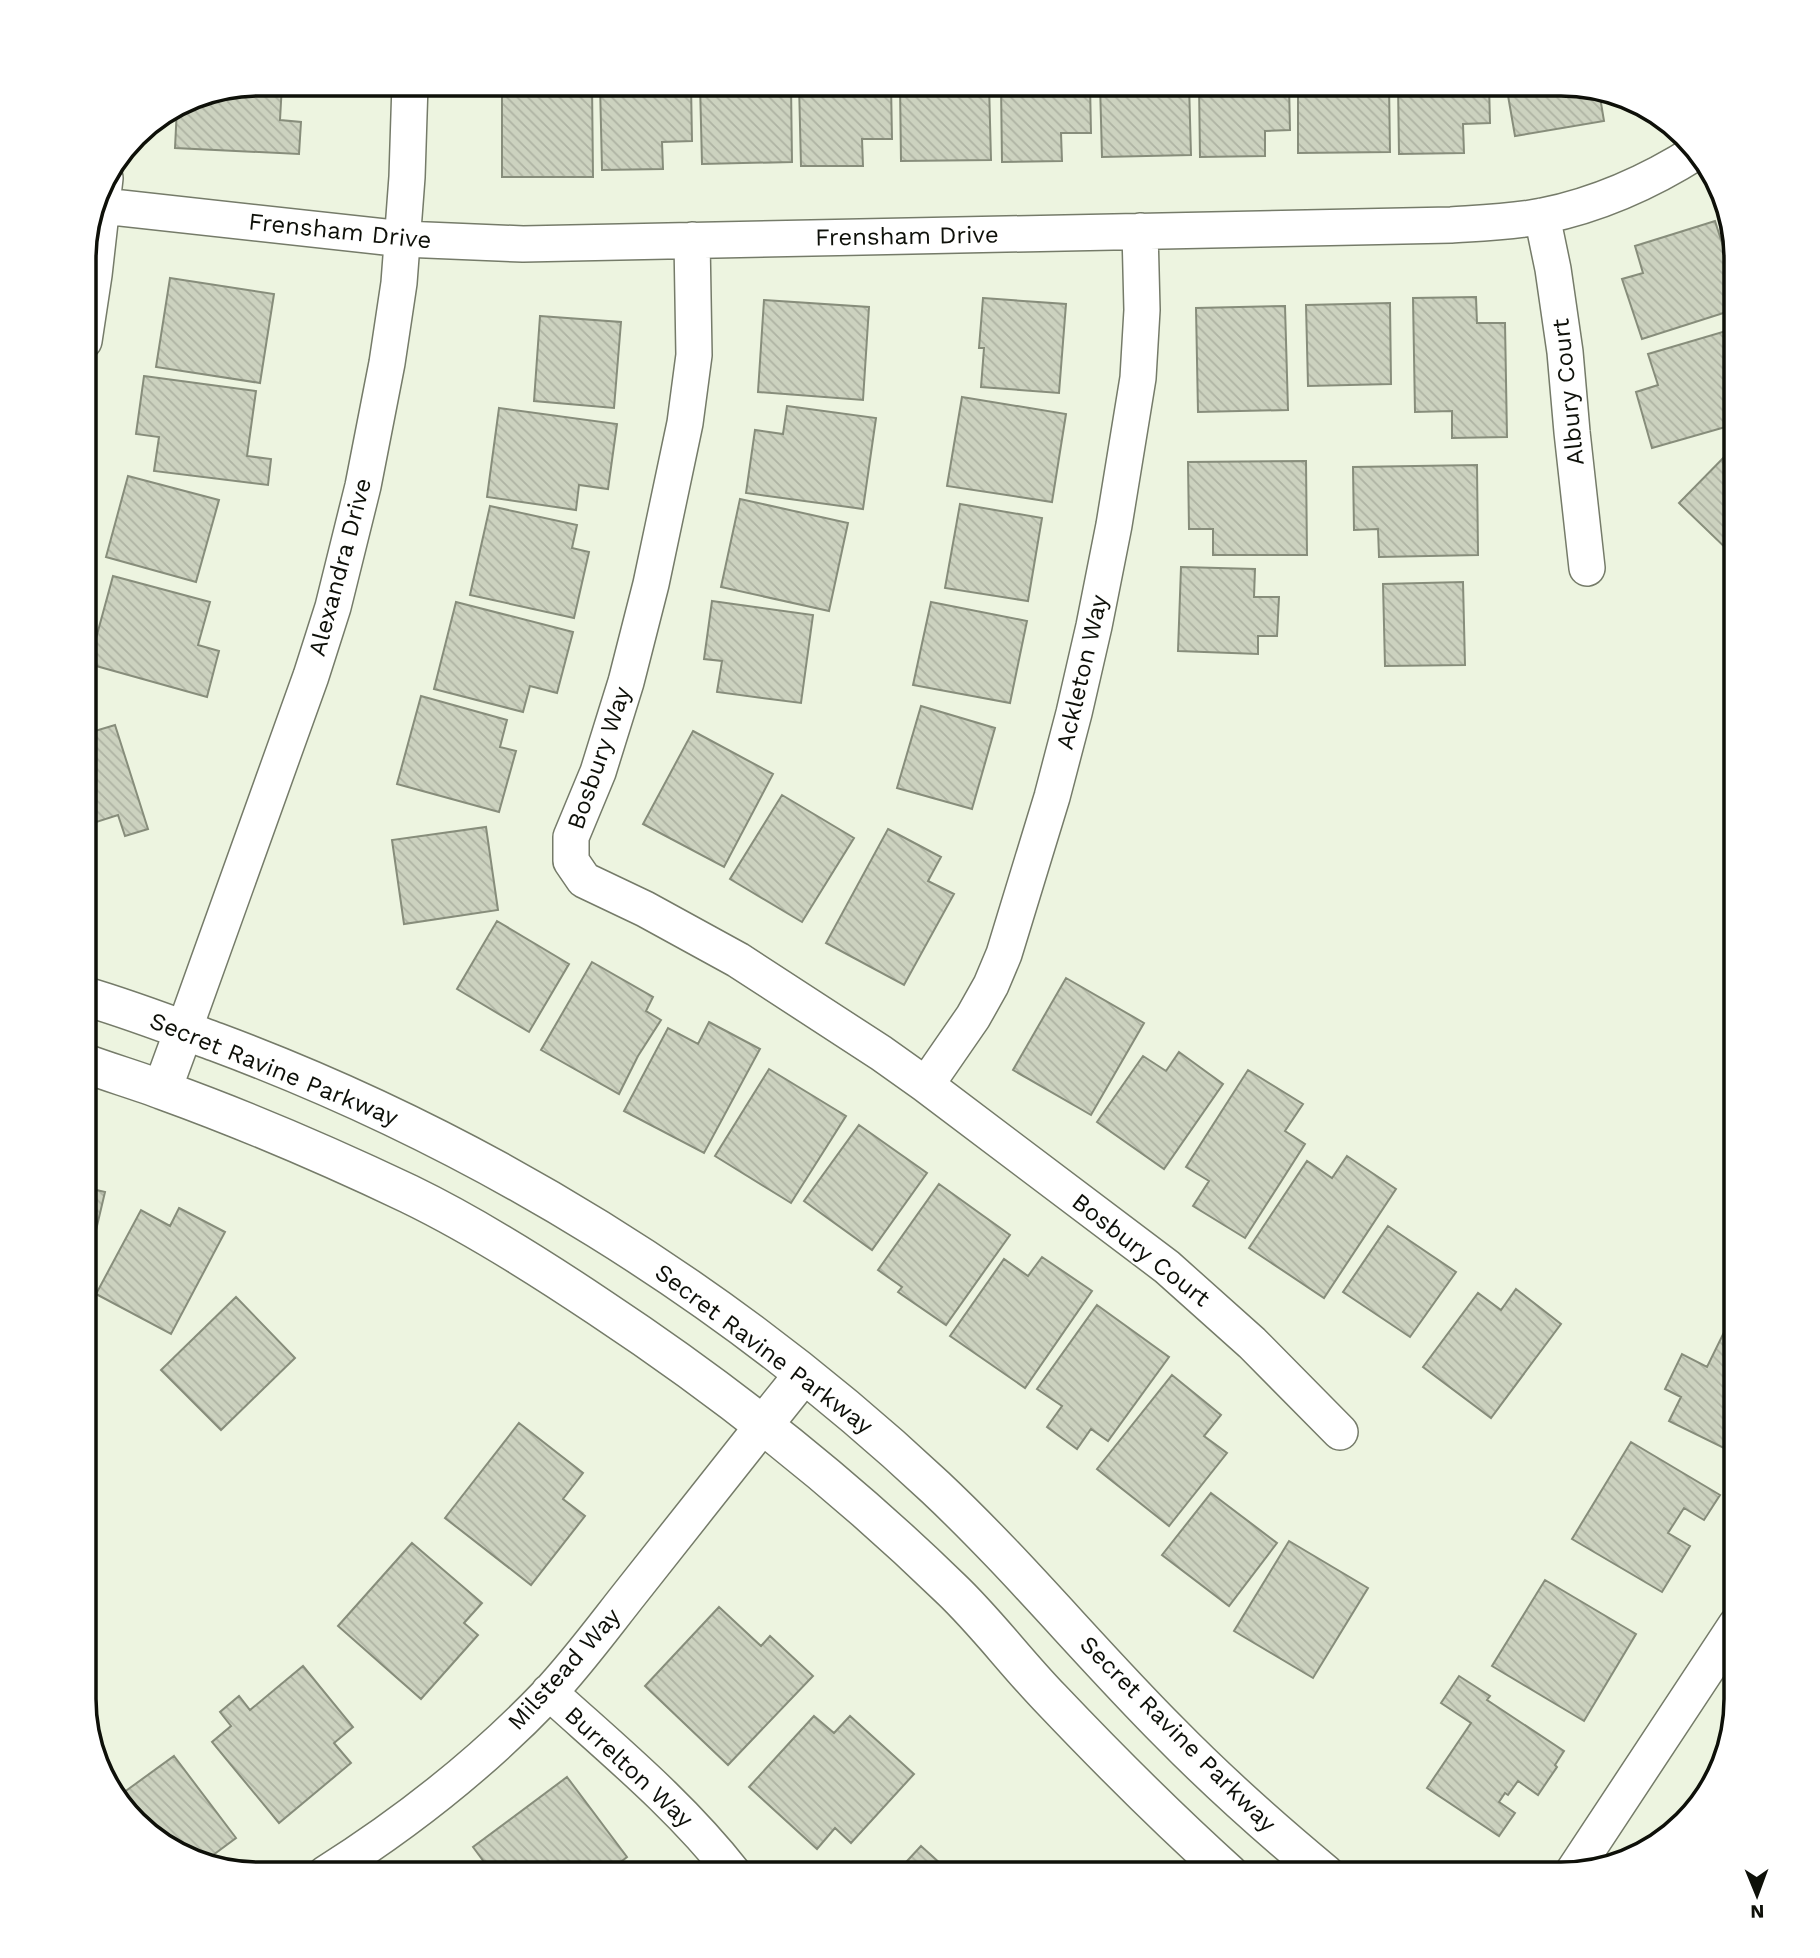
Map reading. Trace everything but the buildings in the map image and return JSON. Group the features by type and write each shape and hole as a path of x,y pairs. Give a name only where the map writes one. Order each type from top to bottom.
{"main road":[{"name":"Secret Ravine Parkway","path":"96,1000 267,1060 438,1138 615,1239 722,1311 870,1428 936,1489 999,1549 1171,1734 1311,1862"},
{"path":"162,1090 184,1030"},
{"path":"96,1067 242,1120 410,1195 490,1238 673,1356 830,1477 953,1590 1049,1697 1126,1776 1216,1862"},
{"path":"764,1424 804,1374"}],"street":[{"name":"Alexandra Drive","path":"184,1030 333,607 363,486 397,297 407,177 410,96"},
{"name":"Frensham Drive","path":"111,193 402,239 523,244 1451,225 1503,222 1580,206 1653,177 1687,157"},
{"name":"Albury Court","path":"1542,216 1560,317 1587,568"},
{"name":"Ackleton Way","path":"926,1085 973,1017 996,975 1027,884 1074,713 1114,525 1138,378 1142,310 1140,231"},
{"name":"Bosbury Way","path":"692,240 694,355 685,423 651,584 626,682 598,772 571,836 571,861 584,880 645,909 738,960 870,1045 926,1085"},
{"name":"Bosbury Court","path":"926,1085 1167,1267 1252,1343 1340,1433"},
{"name":"Milstead Way","path":"344,1862 447,1787 549,1692 764,1424"},
{"path":"1581,1860 1724,1643"},
{"name":"Burrelton Way","path":"549,1692 685,1818 725,1862"}]}
